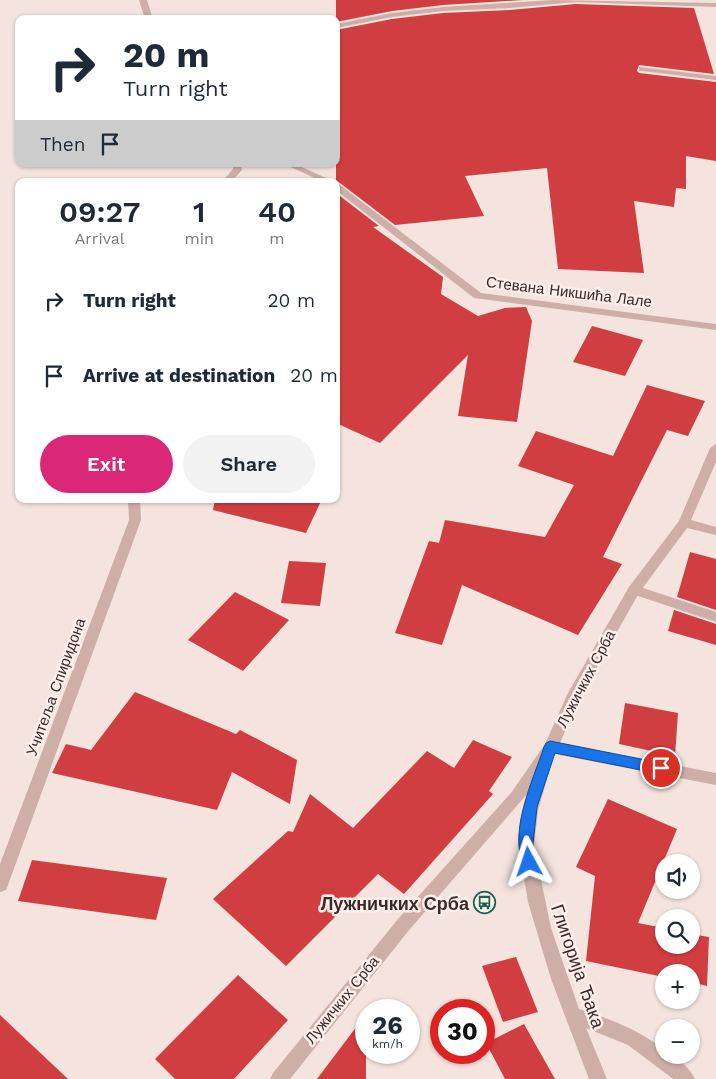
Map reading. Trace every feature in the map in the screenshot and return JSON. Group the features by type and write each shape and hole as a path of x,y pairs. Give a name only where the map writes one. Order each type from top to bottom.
{"street":[{"path":"143,0 148,15"},
{"path":"340,25 392,15 443,9 510,6 576,0 716,5"},
{"path":"642,69 716,78"},
{"path":"230,178 238,170 238,167"},
{"path":"295,167 321,178"},
{"name":"Стевана Никшића Лале","path":"340,188 478,296 680,321 716,328"},
{"name":"Лужичких Срба","path":"279,1079 404,924 481,840 516,798 550,747 572,697 634,590 684,523 716,448"},
{"name":"Учитеља Спиридона","path":"0,884 135,520 134,503"},
{"path":"684,523 716,531"},
{"path":"634,590 716,617"},
{"path":"550,747 716,779"},
{"name":"Глигорија Ђака","path":"550,747 530,807 526,843 535,900 545,938 572,1015 598,1079"},
{"path":"572,1015 605,1024 634,1038 656,1053 686,1079"}],"building":[{"path":"336,0 523,0 443,5 392,11 340,21 340,15 336,15"},
{"path":"576,4 694,8 714,74 639,65 637,71 639,73 716,82 716,161 686,156 686,189 676,188 674,207 634,201 644,273 558,269 547,168 465,176 484,216 395,225 340,183 340,178 336,178 336,167 340,167 340,29 392,19 443,13 510,10"},
{"path":"340,196 379,226 373,227 443,277 441,294 478,316 505,308 526,307 532,321 517,422 458,416 468,355 380,443 340,425"},
{"path":"592,326 643,340 625,376 573,362"},
{"path":"647,385 705,401 688,436 667,430 603,557 622,564 578,635 462,585 442,645 395,633 429,541 439,543 445,520 545,537 574,485 518,466 536,431 613,456"},
{"path":"214,503 320,503 306,533 213,510"},
{"path":"690,552 716,559 716,610 677,597"},
{"path":"289,561 326,563 320,606 281,603"},
{"path":"235,592 289,620 243,671 188,640"},
{"path":"674,610 716,624 716,645 668,631"},
{"path":"135,692 236,734 240,730 297,760 290,804 232,772 217,810 52,773 66,744 91,750"},
{"path":"625,703 678,713 675,756 619,744"},
{"path":"473,740 512,757 489,791 493,794 404,894 378,874 286,966 213,899 288,831 293,832 310,794 353,828 427,751 454,768"},
{"path":"608,799 677,829 667,854 655,854 655,882 638,923 655,926 655,954 700,954 700,936 709,937 707,986 700,984 700,964 655,964 655,975 586,961 595,876 576,867"},
{"path":"32,860 167,878 156,920 18,901"},
{"path":"516,957 538,1012 503,1022 482,966"},
{"path":"238,975 288,1020 234,1079 175,1079 155,1059"},
{"path":"0,1015 68,1079 0,1079"},
{"path":"524,1024 555,1079 505,1079 495,1060 495,1038"},
{"path":"355,1029 355,1064 366,1064 366,1079 317,1079"}],"place":[{"name":"Лужничких Срба","path":"485,903"}],"route":[{"path":"529,862 526,843 530,807 550,747 661,768"}]}
